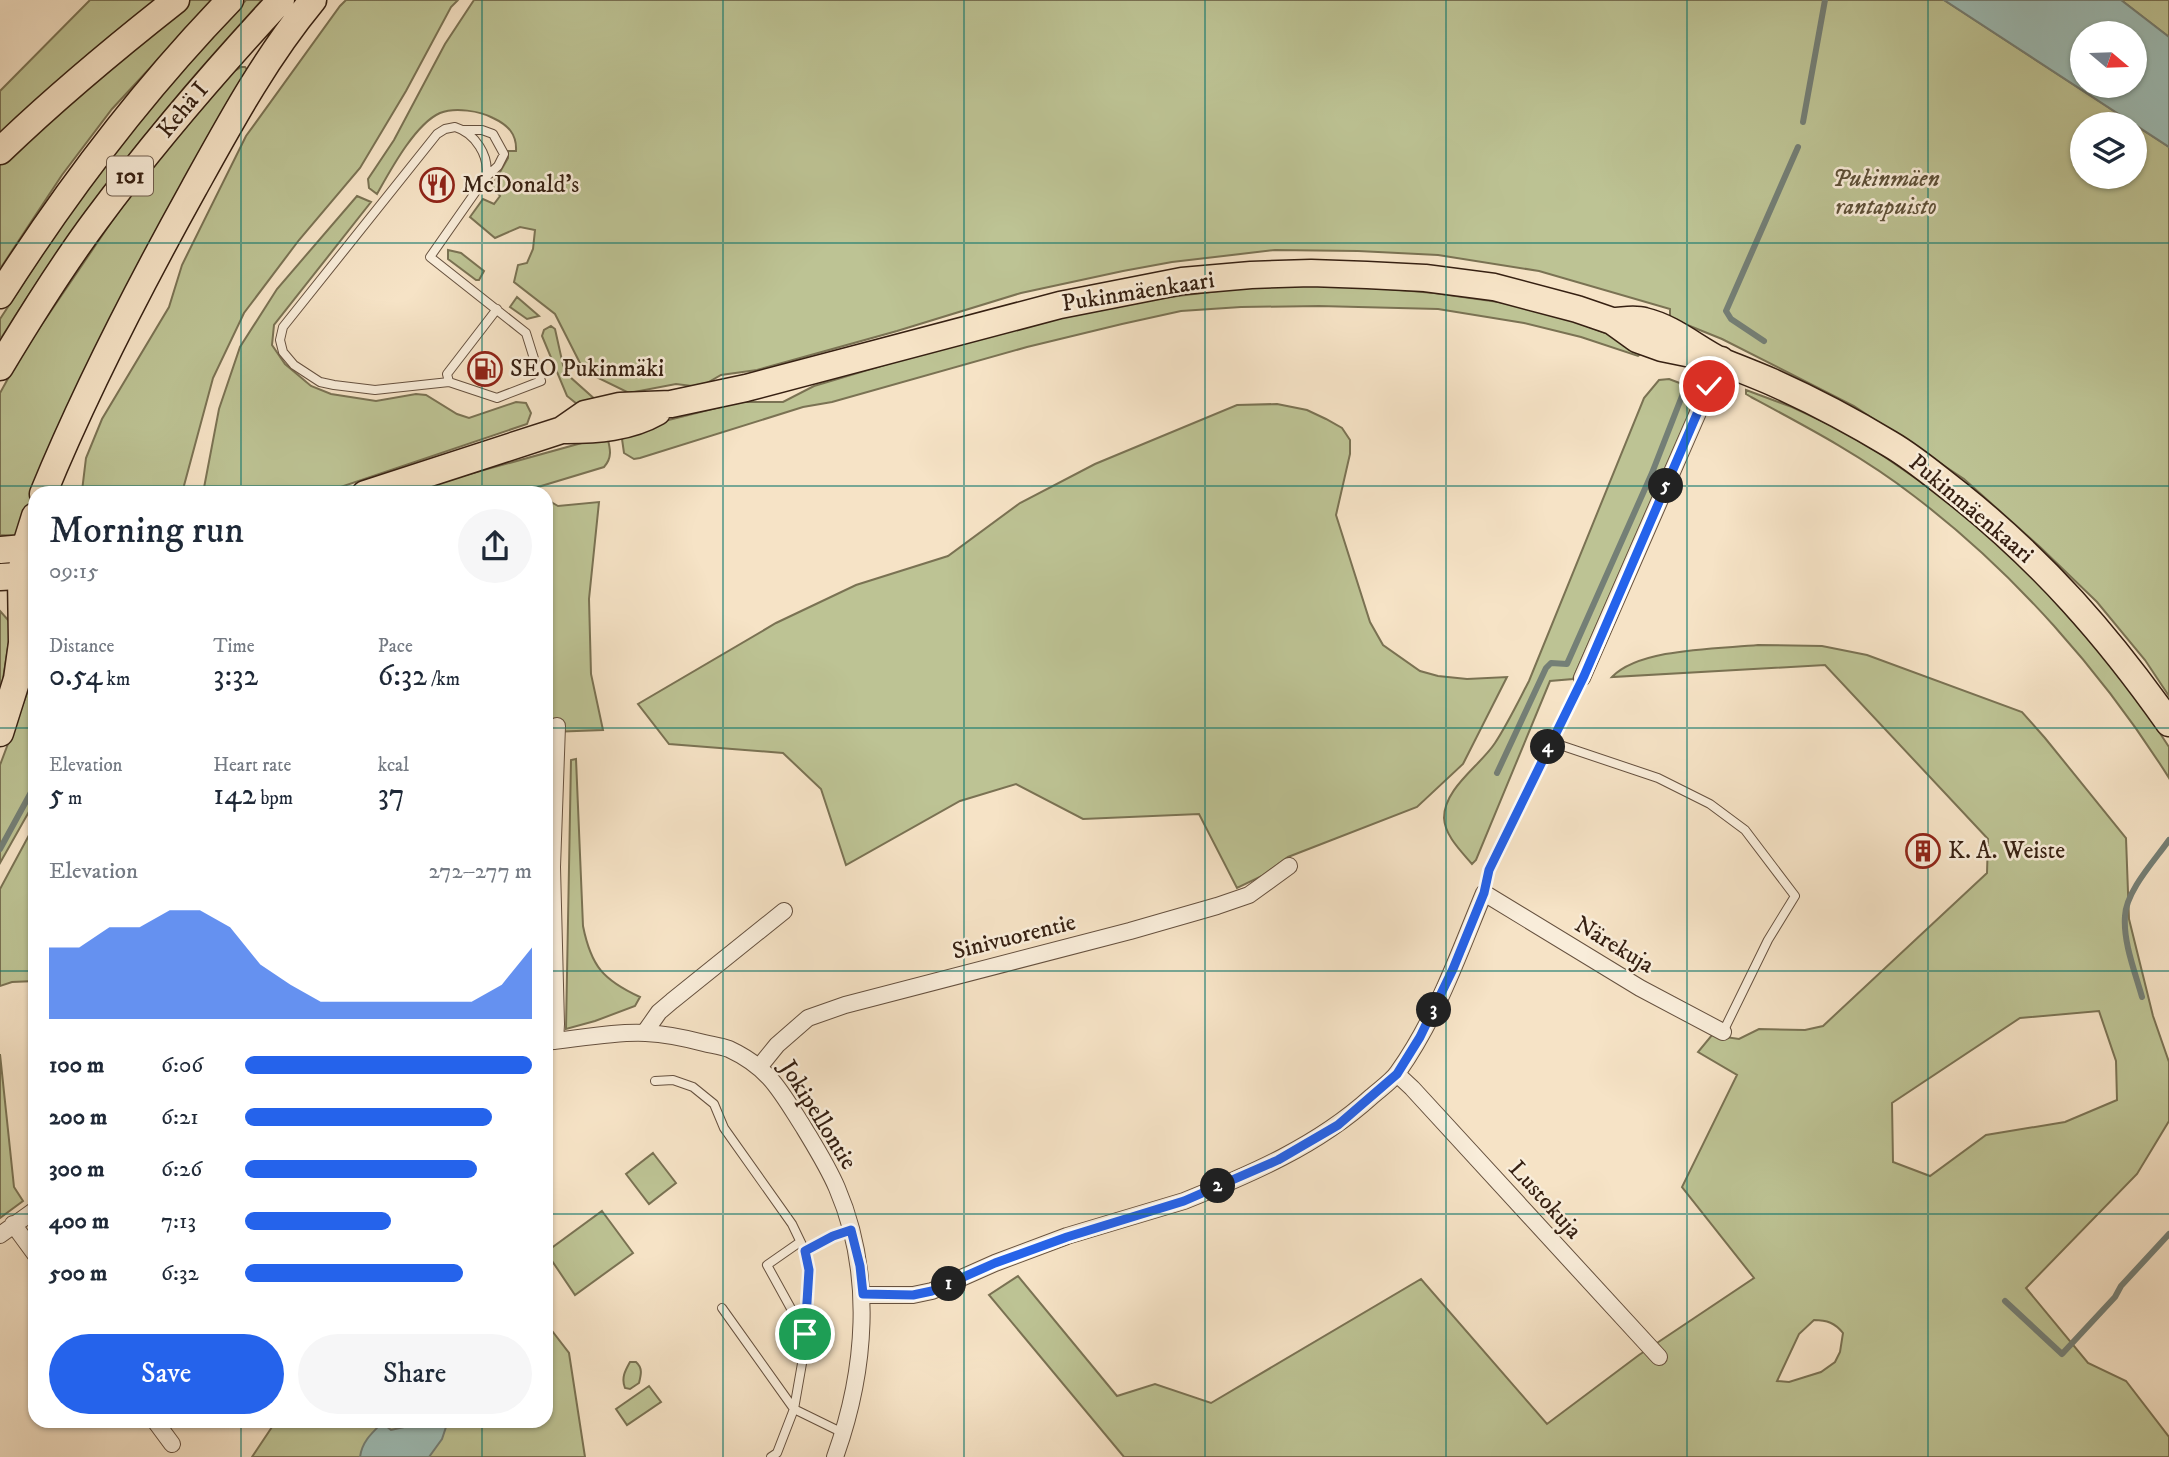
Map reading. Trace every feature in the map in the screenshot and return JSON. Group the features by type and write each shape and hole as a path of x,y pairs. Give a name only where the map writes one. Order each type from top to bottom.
{"main road":[{"path":"0,151 46,107 176,0"},
{"name":"Kehä I","path":"0,295 69,191 141,99 230,0"},
{"name":"Kehä I","path":"0,367 103,211 172,123 281,0"},
{"path":"46,486 62,447 123,321 173,225 249,90 313,0"},
{"name":"Pukinmäenkaari","path":"390,486 562,430 584,415 620,406 671,404 812,371 1048,307 1127,290 1182,281 1311,273 1424,278 1494,286 1612,321 1642,320 1668,329 1721,360 1818,404 1891,445 1931,472 2041,567 2131,670 2169,723"},
{"path":"62,447 64,486"},
{"path":"0,733 20,663 20,548 28,531"}],"street":[{"path":"1582,678 1721,360"},
{"name":"Jokipellontie","path":"553,839 557,726"},
{"name":"Sinivuorentie","path":"760,1066 777,1045 808,1018 845,1005 1216,906 1249,895 1289,866"},
{"path":"863,1294 913,1295 932,1291 1047,1244 1204,1193 1278,1160 1338,1125 1397,1074 1431,1016 1484,893"},
{"name":"Närekuja","path":"1484,893 1640,988 1723,1032"},
{"name":"Jokipellontie","path":"553,906 556,1024 553,1033"},
{"path":"645,1032 665,1007 784,911"},
{"name":"Jokipellontie","path":"553,1042 645,1032 684,1038 727,1048 760,1066 774,1082 825,1163 838,1191 860,1266 863,1294 853,1398 835,1457"},
{"name":"Lustokuja","path":"1397,1074 1412,1087 1658,1357"},
{"path":"0,1235 28,1214"},
{"path":"13,1224 28,1244"},
{"path":"160,1428 172,1444"}],"lane":[{"path":"455,127 493,134 504,154 498,166 486,177 430,257 526,333 541,381 497,398 449,382 376,390 320,382 295,365 283,352 280,340 284,327 294,312 437,134 455,127"},
{"path":"464,130 484,154 487,163 486,177"},
{"path":"449,382 447,374 497,310"},
{"path":"1484,893 1489,870 1582,678"},
{"path":"1551,742 1658,778 1710,804 1745,830 1795,896 1768,940 1723,1032"},
{"path":"655,1081 673,1080 693,1087 714,1104 724,1128 792,1224 805,1251 809,1270 804,1352 794,1409 776,1452 771,1457"},
{"path":"805,1251 851,1230"},
{"path":"800,1242 767,1265 805,1334"},
{"path":"722,1308 794,1409 843,1433"}],"green space":[{"path":"90,0 162,0 0,137 0,91"},
{"path":"189,0 213,0 112,109 62,175 0,269 0,162 95,75"},
{"path":"246,0 262,0 192,78 124,161 39,279 0,340 0,319 66,218 158,97"},
{"path":"346,0 458,0 451,7 406,91 360,168 299,240 244,313 213,378 184,486 83,486 86,458 102,419 169,307 182,265 246,136"},
{"name":"Pukinmäen rantapuisto","path":"474,0 1944,0 2070,82 2070,98 2094,98 2116,112 2070,112 2070,189 2147,189 2147,133 2169,147 2169,696 2145,660 2097,602 1964,479 1854,406 1722,339 1670,318 1670,309 1539,271 1438,255 1358,251 1275,250 1172,262 1021,293 757,370 721,375 700,387 676,384 629,393 584,371 555,314 514,282 518,265 527,263 533,249 535,230 520,227 495,238 470,217 483,199 494,204 500,196 492,186 508,158 508,151 516,151 513,135 503,124 474,112 453,110 440,113 421,127 413,137 377,194 369,188 368,179 394,140 445,44"},
{"path":"2121,0 2169,0 2169,37"},
{"path":"241,67 248,71 48,456 37,486 28,486 28,513 22,530 17,536 0,535 0,393 21,355 116,215 171,144 233,72"},
{"path":"357,196 371,202 274,325 272,345 285,364 311,386 331,394 376,401 416,394 426,395 457,414 469,418 516,402 526,403 531,413 527,424 344,486 204,486 219,409 240,347 277,289"},
{"path":"448,250 461,253 484,271 479,280 448,259"},
{"path":"1354,286 1434,293 1520,305 1560,316 1638,345 1643,352 1638,356 1581,337 1524,323 1438,309 1319,306 1181,311 1027,347 832,402 803,407 640,458 634,459 624,453 621,432 740,402 783,402 814,386 978,337 1154,299 1242,288"},
{"path":"517,297 539,316 527,319 510,307"},
{"path":"551,326 555,329 563,365 569,376 598,402 582,408 567,396 542,336 544,330"},
{"path":"1669,379 1693,388 1695,393 1692,408 1573,679 1550,681 1476,860 1472,864 1454,843 1445,825 1444,818 1450,797 1489,752 1517,705 1644,398 1659,380"},
{"path":"1746,390 1792,407 1856,437 1947,500 1992,538 2044,589 2104,657 2144,709 2169,747 2169,778 2085,662 2021,590 1986,557 1951,525 1875,468 1746,394"},
{"path":"1277,404 1307,410 1326,419 1342,428 1350,440 1350,454 1336,515 1370,622 1383,645 1420,671 1438,676 1467,679 1507,677 1463,764 1417,807 1288,857 1262,876 1237,888 1199,814 1083,819 1016,784 960,801 846,865 821,789 783,753 669,744 638,704 776,623 856,585 948,556 1020,503 1095,464 1237,405"},
{"path":"607,436 610,448 610,456 604,467 541,486 426,486"},
{"path":"599,502 589,599 591,674 603,730 553,732 553,503 558,506"},
{"path":"0,611 9,621 11,628 0,698"},
{"path":"1758,645 1822,646 1867,655 2022,712 2126,838 2129,919 2153,1016 2169,1062 2169,1121 2137,1174 2026,1288 2088,1363 2126,1381 2169,1437 2169,1457 1124,1457 989,1295 1018,1276 1117,1396 1155,1384 1211,1403 1421,1279 1547,1424 1639,1355 1754,1278 1682,1187 1737,1075 1698,1052 1712,1035 1739,1039 1759,1029 1805,1030 1823,1026 1987,873 1988,839 1825,665 1612,677 1625,667 1660,655","holes":["2099,1011 2116,1061 2117,1100 2065,1122 1986,1135 1930,1176 1893,1162 1892,1103 2020,1018","1814,1320 1830,1323 1843,1333 1840,1352 1835,1362 1821,1372 1789,1382 1777,1381 1799,1334"]},
{"path":"28,686 28,813 0,863 0,765"},
{"path":"576,759 583,926 586,940 595,962 608,978 640,997 635,1006 566,1029 571,760"},
{"path":"28,837 28,981 0,986 0,889"},
{"path":"0,1054 14,1187 23,1201 0,1218"},
{"path":"653,1153 676,1183 649,1204 626,1174"},
{"path":"602,1211 633,1253 575,1295 553,1262 553,1247"},
{"path":"553,1332 569,1353 585,1457 252,1457 271,1428 553,1428"},
{"path":"630,1362 636,1362 641,1372 639,1383 630,1389 625,1388 623,1381"},
{"path":"649,1386 661,1402 627,1425 616,1409"}],"water":[{"path":"1944,0 2121,0 2169,37 2169,147 2147,133 2147,112 2115,112 2094,98 2147,98 2147,21 2070,21 2070,82"},
{"path":"377,1428 446,1428 442,1439 429,1457 360,1457"}],"waterway":[{"path":"1803,122 1825,0"},
{"path":"1764,341 1731,319 1726,311 1798,147"},
{"path":"1497,773 1546,668 1551,663 1567,664 1652,473 1684,391"},
{"path":"0,849 28,798"},
{"path":"2142,997 2130,957 2125,916 2130,896 2169,840"},
{"path":"2005,1301 2062,1354 2169,1234"}],"place":[{"name":"McDonald's","path":"437,185"},
{"name":"SEO Pukinmäki","path":"485,369"},
{"name":"K. A. Weiste","path":"1923,851"}],"route":[{"path":"805,1334 809,1270 805,1251 833,1236 851,1230 860,1266 863,1294 913,1295 932,1291 995,1263 1067,1237 1184,1201 1278,1160 1338,1125 1397,1074 1420,1037 1453,969 1484,893 1489,870 1584,676 1709,386"}]}
